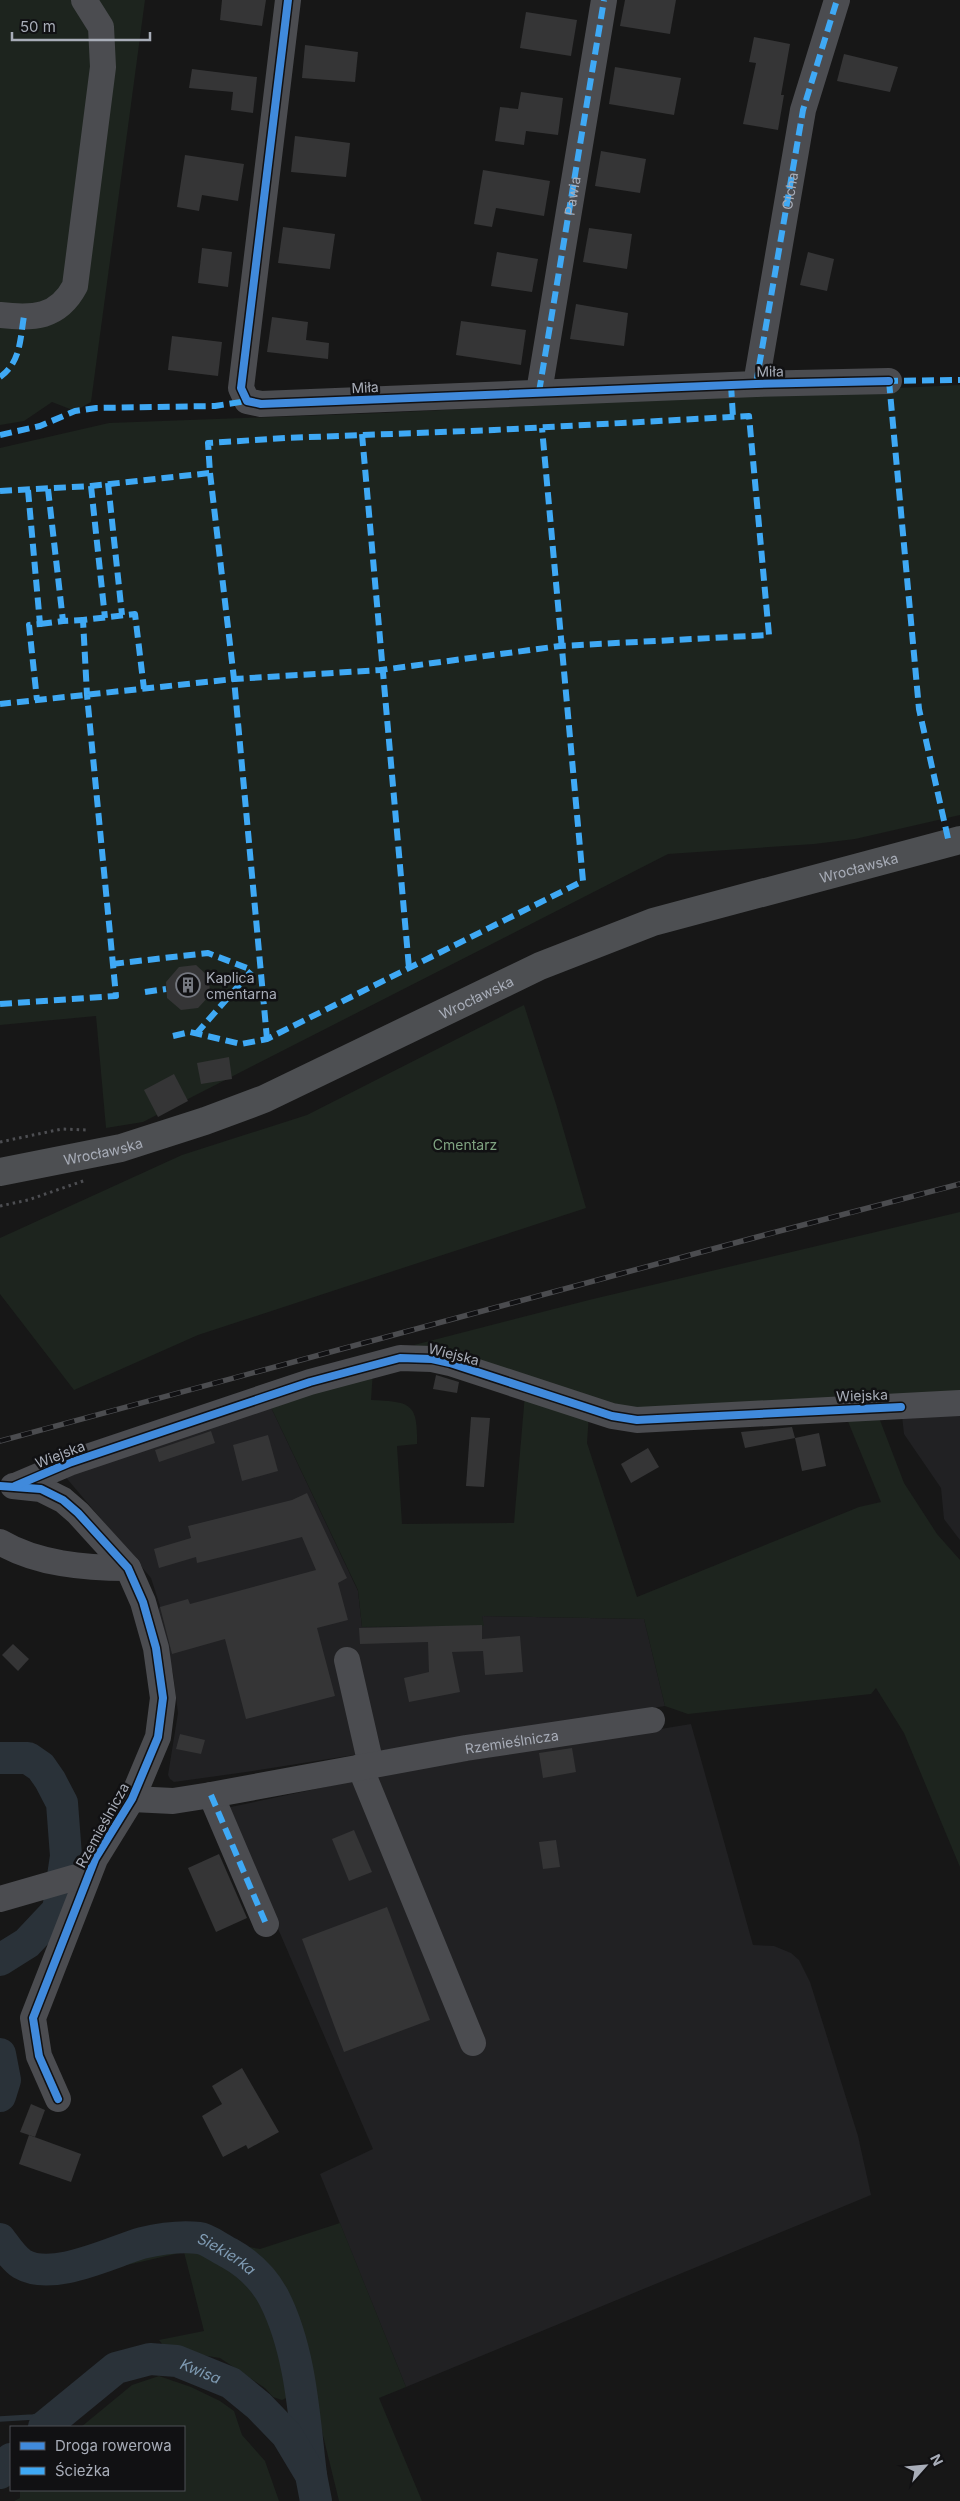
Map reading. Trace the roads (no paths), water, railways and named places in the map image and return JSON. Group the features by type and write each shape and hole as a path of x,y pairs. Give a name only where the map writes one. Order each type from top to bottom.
{"main road":[{"name":"Wrocławska","path":"0,1172 121,1148 205,1121 264,1099 540,966 653,922 960,840"}],"street":[{"path":"0,315 15,317 45,314 66,302 75,286 103,67 101,27 84,0"},
{"name":"Miła","path":"288,0 241,388 247,401 261,404 756,384 889,381"},
{"name":"Pawia","path":"539,392 604,0"},
{"name":"Cicha","path":"756,384 803,110 836,0"},
{"name":"Wiejska","path":"7,1486 258,1398 400,1358 432,1359 450,1363 612,1416 637,1420 960,1403"},
{"name":"Rzemieślnicza","path":"7,1486 41,1489 63,1500 78,1513 128,1568 143,1602 156,1648 163,1698 158,1737 132,1799 95,1859 80,1877 33,2018 39,2056 58,2100"},
{"path":"0,1542 14,1550 48,1561 99,1568 128,1568"},
{"path":"347,1660 366,1766 473,2043"},
{"name":"Rzemieślnicza","path":"132,1799 173,1801 366,1766 652,1720"},
{"path":"211,1795 266,1924"},
{"path":"0,1899 80,1877"}],"waterway":[{"name":"Siekierka","path":"0,1758 28,1758 41,1767 50,1780 62,1803 66,1856 58,1910 27,1943 0,1960"},
{"name":"Siekierka","path":"0,2054 5,2080 0,2096"},
{"name":"Siekierka","path":"0,2239 19,2262 35,2269 65,2268 142,2243 185,2237 206,2240 242,2262 260,2278 270,2291 283,2318 296,2362 311,2475"},
{"name":"Kwisa","path":"45,2426 116,2368 150,2359 177,2361 231,2383 259,2406 287,2435 311,2475 316,2501"},
{"path":"0,2419 33,2417 61,2412"},
{"name":"Kwisa","path":"0,2473 10,2460"}],"railway":[{"path":"0,1441 960,1184"}],"place":[{"name":"Kaplica cmentarna","path":"188,985"}],"park label":[{"name":"Cmentarz","path":"465,1144"}]}
